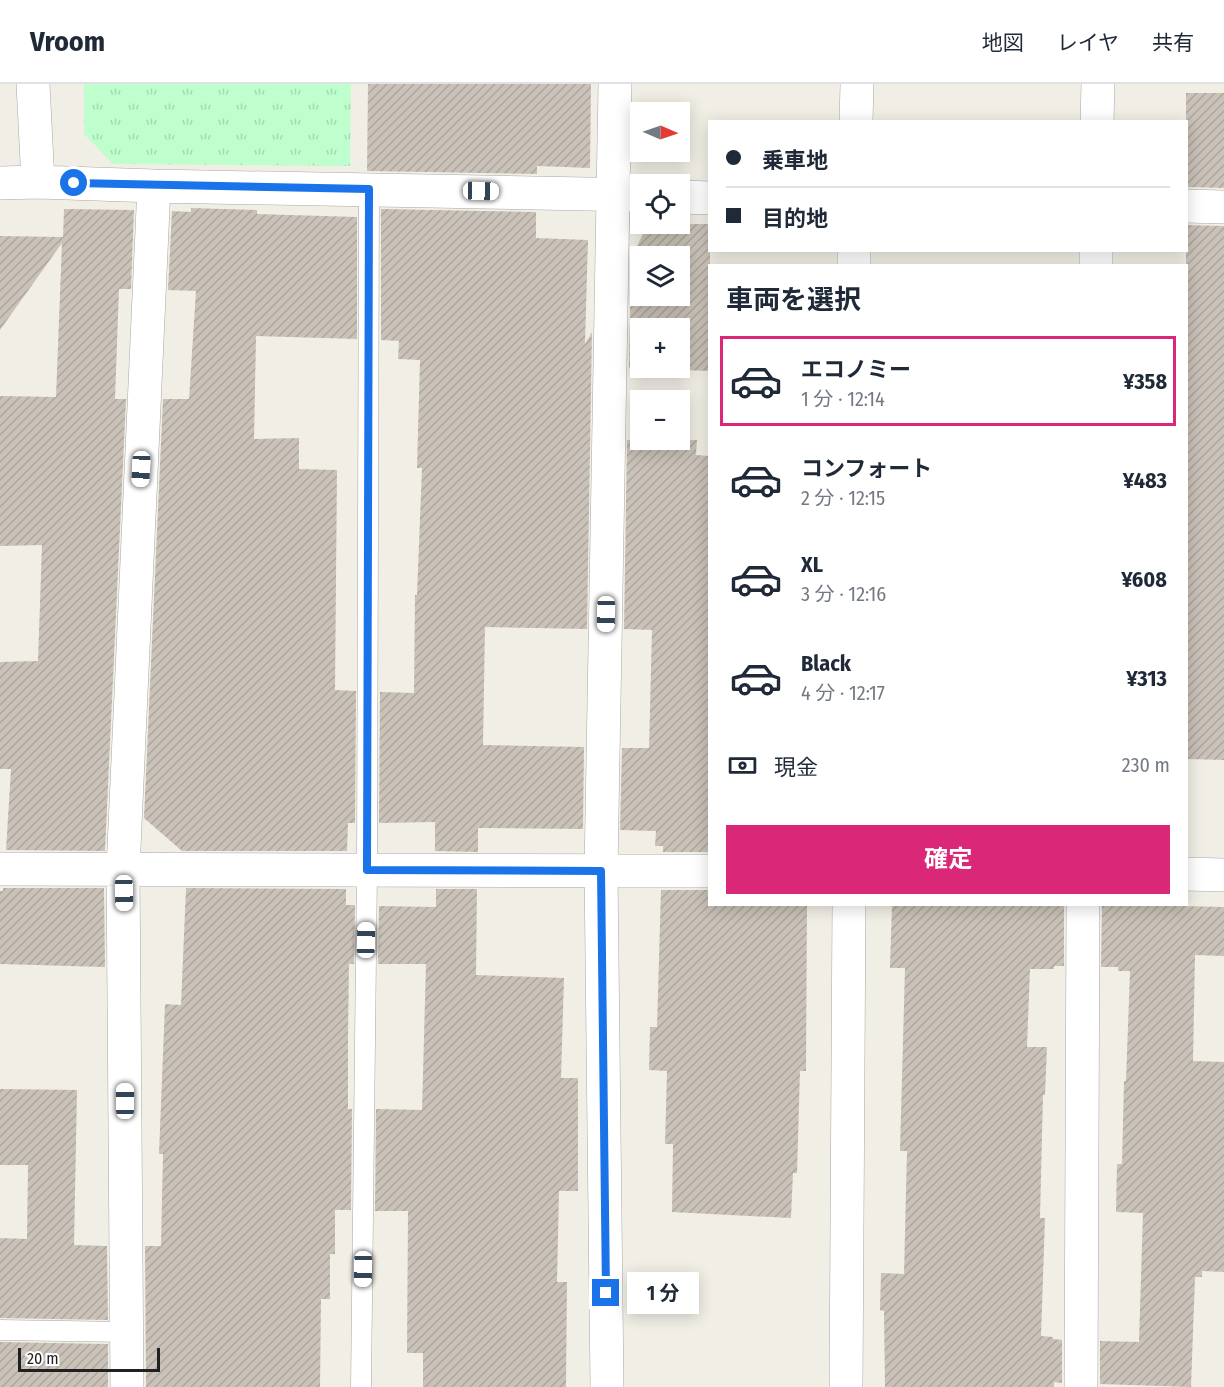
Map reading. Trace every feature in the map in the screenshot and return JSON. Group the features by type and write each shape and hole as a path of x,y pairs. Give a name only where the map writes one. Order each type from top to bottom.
{"street":[{"path":"33,84 38,182"},
{"path":"607,1387 601,871 628,194 615,84"},
{"path":"856,120 857,84"},
{"path":"1097,120 1098,84"},
{"path":"0,183 628,194"},
{"path":"127,1387 123,870 154,186"},
{"path":"690,197 708,198"},
{"path":"1188,206 1224,207"},
{"path":"0,869 708,871"},
{"path":"1188,874 1224,875"},
{"path":"846,1387 849,906"},
{"path":"1081,1387 1083,906"}],"lane":[{"path":"361,1387 367,870 369,189"},
{"path":"0,1330 127,1332"}],"green space":[{"path":"84,84 351,84 350,166 113,164 84,134"}],"building":[{"path":"368,84 591,84 590,168 537,166 537,174 367,171"},
{"path":"1186,93 1224,93 1224,188 1188,187 1188,120 1186,120"},
{"path":"191,208 257,210 257,214 357,217 357,339 256,336 254,439 299,438 299,469 337,470 335,690 356,691 355,823 348,823 347,851 182,851 144,818 163,399 189,399 196,291 168,290 172,211 191,212"},
{"path":"64,209 134,210 131,289 119,289 115,399 126,399 105,851 6,850 11,769 0,769 0,662 38,661 42,545 0,546 0,396 56,397 62,243 0,330 0,236 63,237"},
{"path":"381,209 536,212 536,238 588,240 585,344 592,332 587,629 485,627 483,745 584,747 583,829 478,828 478,852 435,851 435,822 379,823 380,692 414,693 415,595 417,595 422,468 417,468 420,360 398,359 399,341 381,340"},
{"path":"690,224 708,224 710,264 708,264 708,371 690,370 690,318 630,318 629,368 630,306 690,306 690,246 637,246 643,234 690,234"},
{"path":"1188,225 1224,226 1224,760 1188,759 1188,264 1186,264"},
{"path":"627,440 630,440 630,450 690,450 690,440 697,440 696,455 708,456 708,852 663,852 663,846 655,846 656,831 620,830 622,748 649,748 652,630 624,629"},
{"path":"3,888 104,888 105,967 0,964 0,891 3,891"},
{"path":"186,888 346,889 346,905 355,905 354,964 349,964 348,1037 348,1109 352,1109 351,1210 335,1210 335,1254 330,1254 330,1299 321,1299 320,1387 146,1387 145,1246 161,1246 163,1154 159,1154 165,1004 181,1005"},
{"path":"436,889 477,889 476,975 564,978 561,1078 578,1078 578,1191 559,1191 557,1282 567,1282 566,1387 423,1387 423,1353 407,1353 408,1211 375,1211 376,1109 422,1110 426,964 378,964 379,906 436,907"},
{"path":"661,890 708,890 708,906 807,906 806,1071 800,1071 797,1173 793,1173 791,1218 672,1212 673,1144 665,1144 667,1071 649,1070 650,1027 657,1027"},
{"path":"892,906 1064,906 1064,966 1054,966 1054,969 1030,969 1027,1047 1047,1047 1045,1095 1043,1095 1040,1218 1045,1218 1041,1336 1062,1340 1062,1383 1054,1382 1054,1387 885,1387 884,1311 880,1310 881,1273 904,1274 907,1151 900,1151 905,968 890,968"},
{"path":"1102,906 1224,907 1224,956 1195,955 1193,1061 1224,1062 1224,1272 1202,1271 1202,1277 1195,1277 1191,1387 1100,1384 1100,1341 1139,1342 1143,1213 1116,1212 1117,1164 1122,1164 1130,971 1118,971 1118,967 1101,967"},
{"path":"0,1089 77,1090 74,1245 107,1246 108,1320 0,1318 0,1238 27,1239 28,1165 0,1165"},
{"path":"0,1342 108,1344 108,1387 0,1387"}],"route":[{"path":"74,183 369,189 367,870 601,871 606,1293"}]}
